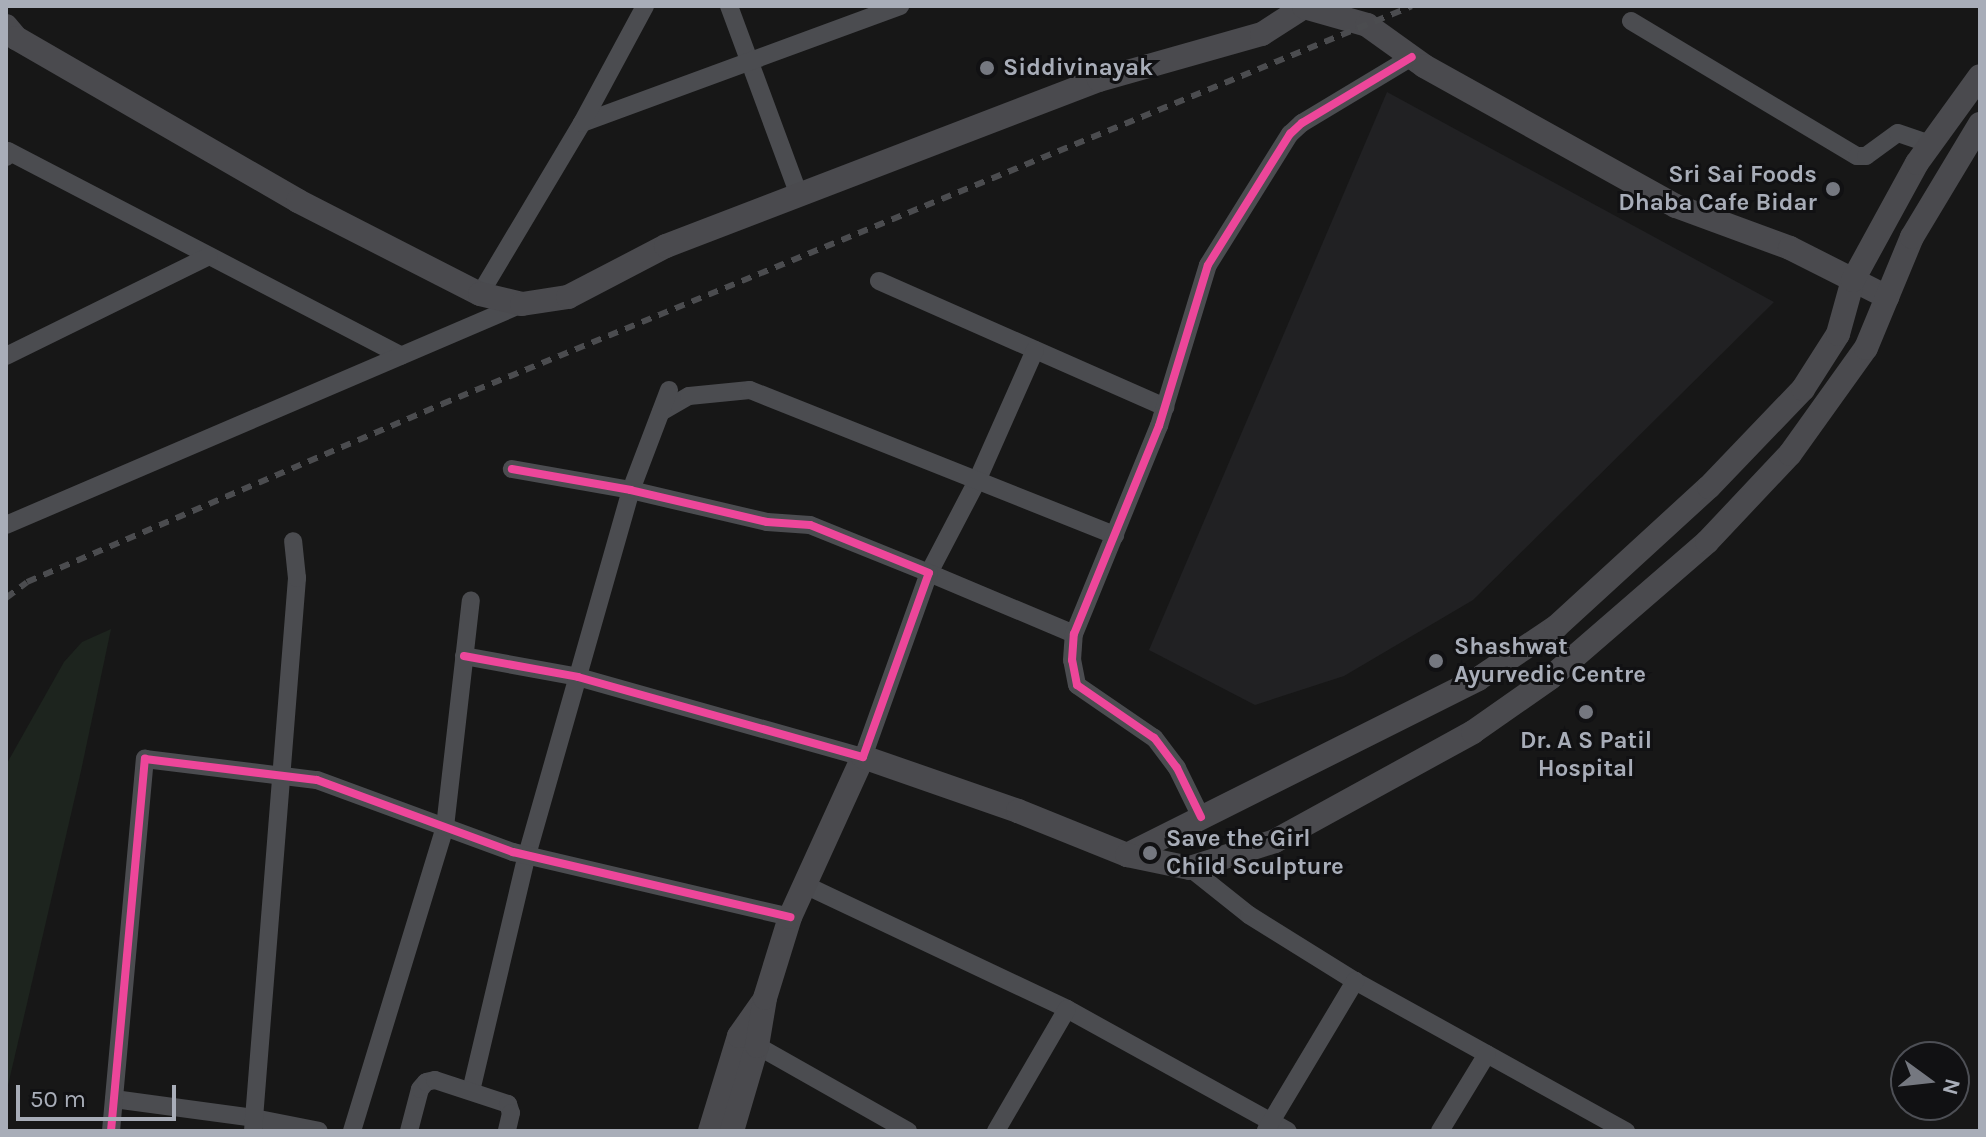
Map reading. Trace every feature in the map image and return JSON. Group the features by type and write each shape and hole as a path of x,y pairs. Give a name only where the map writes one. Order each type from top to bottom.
{"main road":[{"path":"6,26 16,38 284,193 480,294 522,304 568,297 666,246 1099,80 1262,34 1304,7 1367,25 1412,57 1676,206 1790,248 1887,297"},
{"path":"1127,855 1478,679 1556,627 1709,487 1803,389 1838,334 1853,280 1930,144 1980,76"},
{"path":"710,1131 765,998 790,917 863,757 1018,811 1127,855 1190,868 1275,841 1473,732 1550,678 1707,542 1790,454 1866,348 1912,237 1980,124"},
{"path":"732,1131 748,1041"}],"street":[{"path":"480,294 582,123 645,6"},
{"path":"729,6 799,195"},
{"path":"582,123 900,6"},
{"path":"1631,21 1857,156 1866,156 1898,133 1930,144"},
{"path":"1201,817 1177,768 1154,738 1077,685 1072,660 1074,634 1165,407 1208,265 1290,134 1302,123 1412,57"},
{"path":"7,153 401,356"},
{"path":"6,356 209,256"},
{"path":"879,281 1165,407"},
{"path":"6,525 522,304"},
{"path":"464,656 578,677 863,757 929,573 977,481 1035,350"},
{"path":"471,1091 527,855 631,490 669,390"},
{"path":"661,412 689,396 750,390 1115,535"},
{"path":"512,469 631,490 767,522 810,525 1074,634"},
{"path":"253,1124 297,578 293,541"},
{"path":"352,1131 445,827 471,600"},
{"path":"111,1131 145,759 317,780 527,855 790,917"},
{"path":"1190,868 1249,915 1355,981 1626,1131"},
{"path":"805,885 1067,1009 1275,1128 1355,981"},
{"path":"996,1131 1067,1009"},
{"path":"748,1041 908,1131"},
{"path":"1440,1131 1487,1054"},
{"path":"409,1131 420,1089 426,1082 435,1080 508,1104 511,1113 507,1131"},
{"path":"114,1099 253,1124 319,1131"}],"shaded area":[{"path":"1387,92 1774,302 1473,600 1344,676 1255,705 1149,650"},
{"path":"111,629 6,1094 6,765 64,662 82,642"}],"railway":[{"path":"6,598 27,582 442,404 1412,6"}],"cycle path":[{"path":"1201,817 1177,768 1154,738 1077,685 1072,660 1074,634 1159,426 1208,265 1290,134 1302,123 1412,57"},
{"path":"464,656 578,677 863,757 929,573 810,525 767,522 631,490 512,469"},
{"path":"111,1131 145,759 317,780 513,852 790,917"}],"place":[{"name":"Siddivinayak","path":"987,68"},
{"name":"Sri Sai Foods Dhaba Cafe Bidar","path":"1833,189"},
{"name":"Shashwat Ayurvedic Centre","path":"1436,661"},
{"name":"Dr. A S Patil Hospital","path":"1586,712"},
{"name":"Save the Girl Child Sculpture","path":"1150,853"}]}
